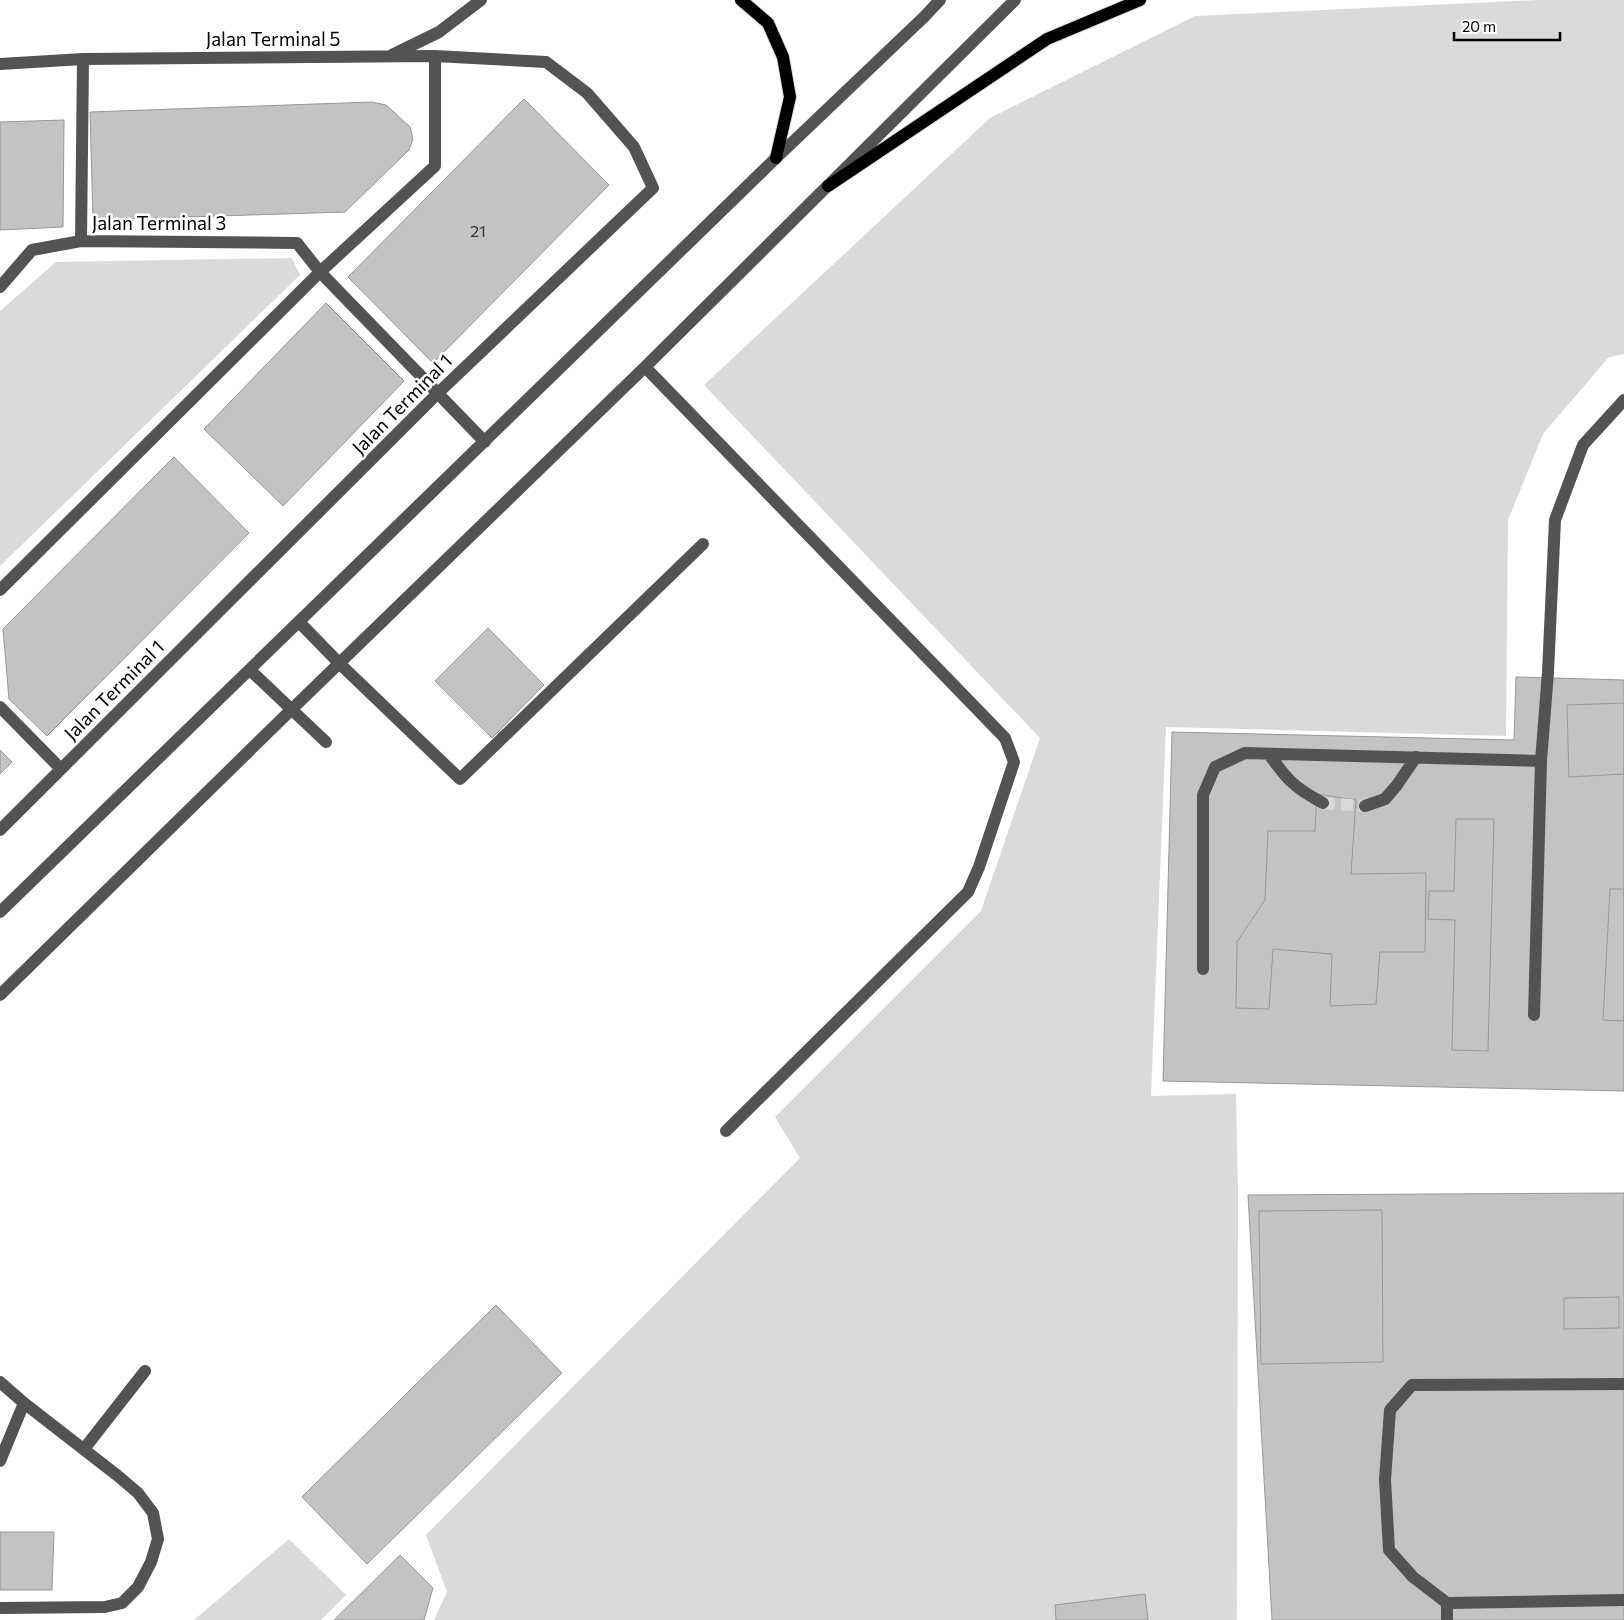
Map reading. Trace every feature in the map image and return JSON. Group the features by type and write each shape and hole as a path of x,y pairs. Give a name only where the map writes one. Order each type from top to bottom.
{"main road":[{"path":"741,0 768,23 783,57 790,98 776,158"},
{"path":"828,186 1048,40 1140,0"}],"street":[{"path":"387,57 439,32 481,0"},
{"path":"0,912 940,0"},
{"path":"0,996 292,709 645,367 1015,0"},
{"path":"0,590 320,272 435,166 435,56"},
{"name":"Jalan Terminal 5","path":"0,64 83,59 435,56 546,62"},
{"path":"82,241 83,59"},
{"name":"Jalan Terminal 1","path":"0,830 438,394 653,188 634,147 587,93 546,62"},
{"name":"Jalan Terminal 3","path":"0,287 32,250 82,241 297,243 320,272"},
{"path":"320,272 484,442"},
{"path":"645,367 1005,738 1014,762 979,867 968,892 726,1131"},
{"path":"1534,1015 1541,761 1548,672 1555,520 1583,446 1624,400"},
{"path":"299,622 460,779 703,544"},
{"path":"250,670 326,742"},
{"path":"0,708 61,769"},
{"path":"1203,969 1203,795 1215,767 1245,753 1541,761"},
{"path":"1269,754 1285,777 1303,793 1323,803"},
{"path":"1365,806 1385,799 1398,786 1416,758"},
{"path":"84,1449 145,1371"},
{"path":"0,1382 138,1494 153,1513 158,1538 152,1562 138,1587 122,1603 105,1607 0,1608"},
{"path":"1624,1384 1412,1385 1390,1410 1385,1480 1389,1550 1413,1577 1447,1603 1624,1600"},
{"path":"0,1461 24,1403"},
{"path":"1447,1603 1447,1620"}],"shaded area":[{"path":"1538,0 1624,0 1624,354 1609,357 1543,434 1508,520 1506,736 1166,727 1151,1096 1236,1094 1238,1193 1237,1620 434,1620 447,1592 426,1535 800,1158 775,1117 981,911 1040,738 704,385 990,118 1195,16"},
{"path":"292,258 300,275 0,566 0,311 56,262"},
{"path":"289,1539 346,1595 321,1620 194,1620"}],"building":[{"path":"524,99 609,185 433,363 348,277"},
{"path":"372,102 386,105 395,113 410,127 413,139 409,150 345,212 93,220 90,112"},
{"path":"64,120 63,227 0,230 0,122"},
{"path":"326,303 404,381 283,506 204,429"},
{"path":"174,457 249,533 47,736 9,699 3,629"},
{"path":"488,628 544,685 492,738 435,681"},
{"path":"1516,677 1624,680 1624,1091 1163,1081 1172,732 1514,740"},
{"path":"1624,703 1624,774 1569,777 1567,705"},
{"path":"0,750 12,762 0,774"},
{"path":"1317,794 1356,800 1351,874 1426,873 1425,952 1380,952 1376,1004 1330,1006 1332,954 1273,949 1269,1009 1236,1008 1237,942 1265,900 1268,831 1315,831"},
{"path":"1456,819 1494,819 1488,1051 1452,1050 1455,920 1428,919 1429,891 1454,891"},
{"path":"1610,889 1624,889 1624,1021 1603,1020"},
{"path":"1624,1193 1624,1620 1272,1620 1248,1195"},
{"path":"1382,1210 1383,1362 1261,1364 1259,1211"},
{"path":"1619,1297 1619,1328 1564,1329 1564,1298"},
{"path":"496,1305 562,1373 367,1564 302,1497"},
{"path":"0,1532 54,1532 52,1590 0,1590"},
{"path":"400,1555 433,1588 424,1620 334,1620"},
{"path":"1145,1594 1148,1620 1056,1620 1055,1605"}],"tunnel":[{"path":"1323,803 1365,806"}]}
